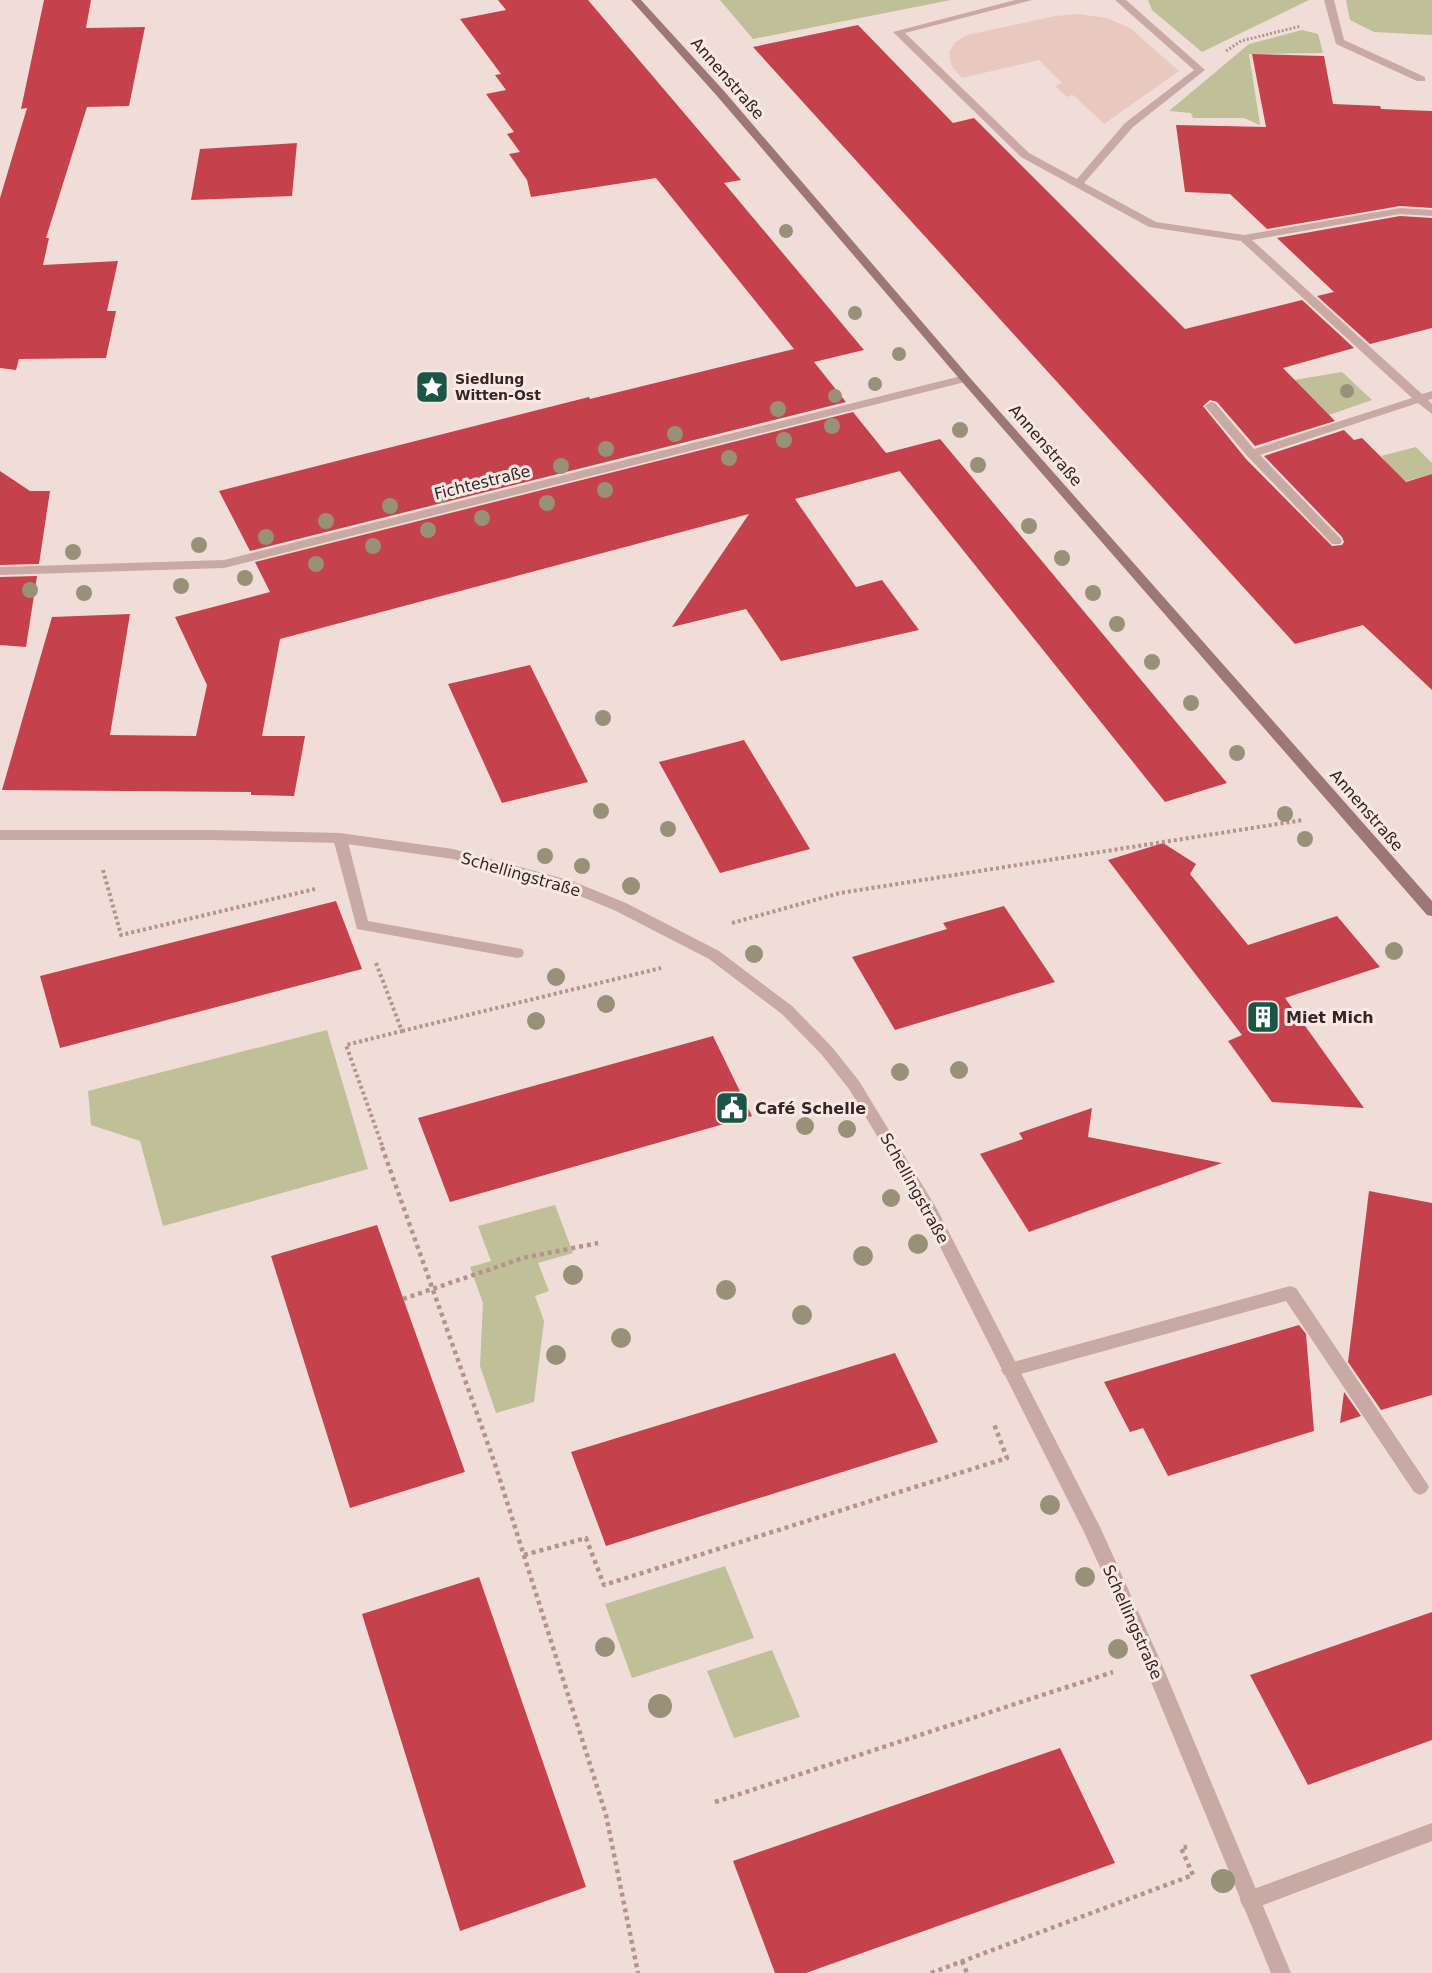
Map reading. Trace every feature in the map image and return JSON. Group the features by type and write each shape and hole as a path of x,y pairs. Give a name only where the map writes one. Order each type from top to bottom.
{"street":[{"name":"Annenstraße","path":"636,0 704,73 965,379 1432,911"},
{"path":"1027,0 898,32 1025,155 1153,225 1244,238 1400,212 1432,213"},
{"path":"1077,185 1129,125 1200,70 1120,0"},
{"path":"1329,0 1339,42 1421,78"},
{"path":"1244,238 1432,411"},
{"name":"Fichtestraße","path":"0,571 224,564 965,379"},
{"path":"1252,454 1432,395"},
{"path":"1211,406 1252,454 1336,541"},
{"name":"Schellingstraße","path":"0,835 340,838 434,851 503,866 567,885 621,907 714,955 787,1010 854,1085 929,1209 1092,1529 1151,1660 1281,1973"},
{"path":"340,838 362,926 517,953"},
{"path":"1010,1370 1290,1293 1420,1487"},
{"path":"1250,1900 1432,1832"}],"path":[{"path":"1200,70 1241,41 1333,18"},
{"path":"682,938 840,893 1348,813"},
{"path":"107,835 100,862 121,934 351,880"},
{"path":"362,926 402,1031"},
{"path":"638,1973 606,1815 495,1464 346,1045 714,955"},
{"path":"403,1299 472,1274 571,1246 598,1243"},
{"path":"524,1556 586,1538 604,1585 1007,1458 993,1425 1032,1413"},
{"path":"715,1802 1151,1660"},
{"path":"931,1973 1193,1875 1181,1848 1223,1836"},
{"path":"962,1961 967,1973"}],"green space":[{"path":"720,0 951,0 753,39"},
{"path":"1148,0 1309,0 1202,52 1152,10"},
{"path":"1346,0 1432,0 1432,35 1374,32 1350,20"},
{"path":"1302,30 1318,34 1323,53 1249,54 1260,125 1244,118 1193,118 1191,113 1169,111 1249,44"},
{"path":"1342,372 1372,400 1329,415 1294,380"},
{"path":"1416,447 1432,463 1432,474 1321,505 1387,463 1381,456"},
{"path":"327,1030 368,1169 163,1226 140,1141 91,1125 88,1091"},
{"path":"555,1205 573,1253 538,1263 549,1291 535,1296 544,1321 534,1402 496,1413 480,1366 483,1303 470,1267 491,1261 478,1226"},
{"path":"725,1566 754,1638 632,1678 605,1604"},
{"path":"772,1650 800,1717 734,1738 707,1671"}],"shaded area":[{"path":"1078,14 1107,18 1130,28 1179,71 1104,124 1073,95 1067,97 1055,86 1062,83 1039,60 962,78 952,67 949,53 955,42 967,35 1055,16"}],"building":[{"path":"44,0 91,0 86,28 145,27 129,106 87,107 46,238 49,238 43,265 118,261 107,311 116,311 106,358 19,359 16,370 0,368 0,198 27,108 21,109"},
{"path":"498,0 588,0 741,180 724,183 864,350 814,362 846,402 250,551 219,491 589,397 590,399 794,349 656,178 531,197 527,180 509,154 520,152 507,134 514,132 486,94 506,90 495,75 501,74 460,19 506,10"},
{"path":"858,25 953,123 974,118 1185,329 1302,300 1354,348 1283,368 1335,421 1255,446 1217,402 1210,400 1203,406 1246,459 1332,546 1342,545 1344,542 1342,537 1264,456 1344,430 1354,440 1362,438 1406,482 1432,474 1432,690 1363,625 1295,644 753,47"},
{"path":"1252,54 1324,56 1333,104 1432,111 1432,208 1400,206 1267,229 1230,194 1185,192 1176,125 1266,127"},
{"path":"297,143 292,196 191,200 200,149"},
{"path":"1400,216 1432,218 1432,328 1370,344 1317,296 1334,292 1277,238"},
{"path":"853,412 886,453 940,439 1227,783 1165,802 900,471 795,499 856,587 882,580 919,630 781,661 746,609 672,627 749,514 280,639 262,736 305,736 294,796 251,795 251,792 2,790 52,617 130,614 110,735 196,736 207,685 175,617 270,592 255,562"},
{"path":"0,471 30,491 50,491 39,564 0,565"},
{"path":"37,576 26,647 0,645 0,577"},
{"path":"530,665 588,782 502,803 448,684"},
{"path":"744,740 810,849 720,873 659,762"},
{"path":"1163,843 1196,864 1190,874 1248,945 1337,916 1380,967 1285,998 1364,1108 1272,1102 1228,1041 1242,1035 1108,860"},
{"path":"336,901 362,969 60,1048 40,976"},
{"path":"1004,906 1055,982 895,1030 852,957 947,929 943,923"},
{"path":"713,1036 752,1116 450,1202 418,1118"},
{"path":"1092,1108 1088,1137 1222,1163 1029,1232 980,1154 1023,1139 1019,1133"},
{"path":"1369,1191 1432,1203 1432,1395 1381,1410 1348,1362"},
{"path":"377,1225 465,1472 350,1508 271,1256"},
{"path":"1299,1325 1306,1334 1314,1431 1168,1476 1143,1428 1130,1432 1104,1382"},
{"path":"895,1353 938,1442 606,1546 571,1452"},
{"path":"1344,1392 1361,1416 1340,1423"},
{"path":"479,1577 586,1887 460,1931 362,1614"},
{"path":"1432,1612 1432,1740 1308,1785 1250,1675"},
{"path":"1060,1748 1115,1863 806,1973 775,1973 733,1861"}],"place":[{"name":"Siedlung Witten-Ost","path":"432,387"},
{"name":"Miet Mich","path":"1263,1017"},
{"name":"Café Schelle","path":"732,1108"}]}
